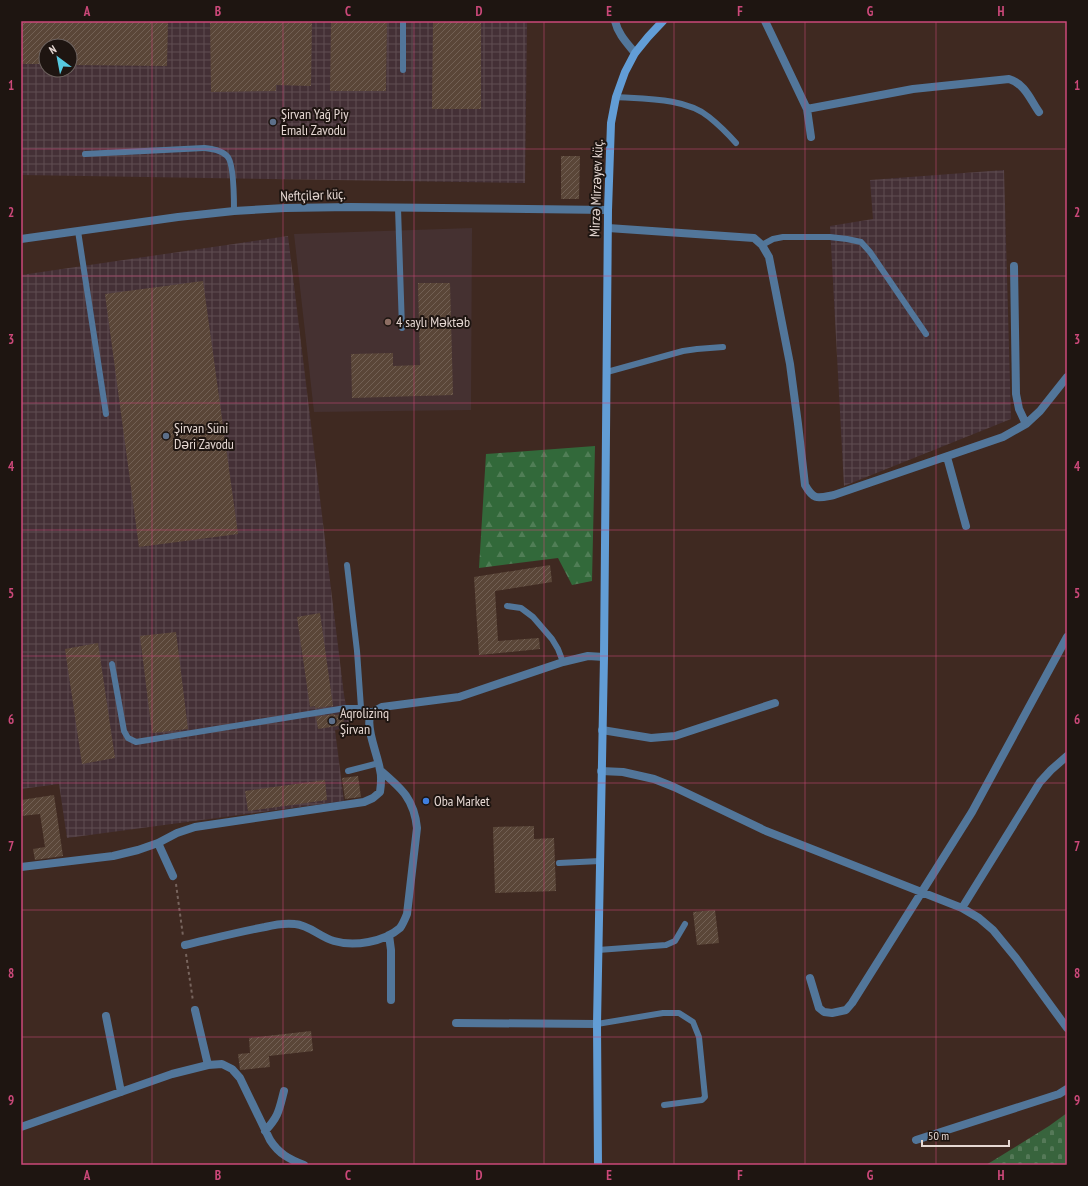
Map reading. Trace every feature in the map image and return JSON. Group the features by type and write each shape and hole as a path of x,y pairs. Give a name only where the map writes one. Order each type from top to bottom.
{"main road":[{"name":"Mirzə Mirzəyev küç.","path":"598,1165 597,1024 604,656 608,210 611,123 616,97 625,72 635,53 663,21"}],"street":[{"path":"615,21 624,39 635,53"},
{"path":"766,21 807,109 811,137"},
{"path":"807,109 914,89 1009,79 1017,82 1024,89 1038,112"},
{"name":"Neftçilər küç.","path":"21,239 178,216 234,211 351,207 608,210"},
{"path":"608,228 754,238 762,245 769,257 790,364 805,485 810,494 818,498 834,495 1003,437 1026,424 1040,411 1067,377"},
{"path":"1014,266 1016,394 1019,409 1026,424"},
{"path":"947,456 966,526"},
{"path":"810,978 819,1008 824,1012 832,1013 846,1010 852,1003 972,812 1067,637"},
{"path":"21,867 113,856 158,843 177,833 195,827 364,802 373,798 380,792 381,782 380,767 369,728 370,717 373,712 382,707 459,696 563,662 588,656 604,656"},
{"path":"602,730 651,738 675,736 775,703"},
{"path":"962,908 1040,782 1067,756"},
{"path":"185,945 252,929 273,925 295,924 306,927 333,941 348,943 373,942 389,935 400,927 407,914 417,828 416,814 409,800 380,767"},
{"path":"601,771 623,772 654,779 766,831 962,908 979,918 993,930 1016,958 1067,1028"},
{"path":"158,843 173,876"},
{"path":"389,935 391,950 391,1000"},
{"path":"195,1010 208,1065"},
{"path":"106,1016 121,1092"},
{"path":"456,1023 597,1024"},
{"path":"21,1127 172,1074 208,1065 222,1064 232,1069 240,1078 276,1149 288,1158 304,1165"},
{"path":"916,1140 1059,1094 1067,1089"},
{"path":"266,1131 275,1121 279,1112 284,1091"}],"lane":[{"path":"403,21 403,70"},
{"path":"616,97 676,102 692,107 709,116 736,143"},
{"path":"85,154 204,148 218,150 228,156 231,165 234,211"},
{"path":"398,208 402,328"},
{"path":"78,231 106,414"},
{"path":"762,245 773,239 783,237 847,238 860,242 870,252 926,334"},
{"path":"607,372 683,351 723,347"},
{"path":"347,565 357,651 361,708"},
{"path":"507,606 521,608 533,617 552,639 563,662"},
{"path":"112,664 124,731 128,738 136,742 346,708 361,708 373,712"},
{"path":"348,771 380,767"},
{"path":"559,863 600,861"},
{"path":"598,950 666,945 675,941 685,924"},
{"path":"597,1024 663,1013 679,1013 692,1022 699,1037 705,1097 702,1100 664,1105"}],"shaded area":[{"name":"Şirvan Yağ Piy Emalı Zavodu","path":"21,21 527,21 525,183 21,175"},
{"path":"1004,170 1011,419 844,486 830,226 873,219 870,180"},
{"name":"4 saylı Məktəb","path":"472,228 471,410 314,412 294,234"},
{"name":"Şirvan Süni Dəri Zavodu","path":"288,236 344,695 350,727 335,730 344,801 67,838 59,784 21,789 21,275"}],"green space":[{"path":"595,446 592,581 572,585 558,558 479,568 486,454"},
{"path":"1067,1113 1067,1165 986,1165 1049,1126"}],"building":[{"path":"21,21 168,21 167,66 78,65 78,38 38,38 38,64 21,64"},
{"path":"210,21 312,21 311,86 276,85 276,91 211,92"},
{"path":"331,21 387,21 386,91 330,91"},
{"path":"433,21 481,21 481,109 432,109"},
{"path":"561,156 580,156 579,199 561,199"},
{"path":"203,281 238,534 139,547 105,294"},
{"path":"418,283 450,283 453,395 352,398 351,354 393,353 393,366 420,365"},
{"path":"550,565 552,582 495,591 498,641 539,638 540,649 479,655 474,577"},
{"path":"320,613 333,706 315,708 315,706 310,707 297,617"},
{"path":"176,632 188,729 152,733 140,636"},
{"path":"98,643 115,758 82,764 65,649"},
{"path":"343,714 344,725 318,729 316,717"},
{"path":"358,776 361,797 345,799 342,778"},
{"path":"325,780 327,800 248,811 245,791"},
{"path":"54,795 63,856 35,860 33,849 45,847 40,814 21,816 21,800"},
{"path":"534,826 534,839 554,838 556,891 495,893 493,827"},
{"path":"715,910 719,943 697,945 693,912"},
{"path":"311,1031 313,1051 269,1056 270,1067 240,1070 238,1054 250,1053 249,1038"}],"place":[{"name":"Şirvan Yağ Piy Emalı Zavodu","path":"273,122"},
{"name":"4 saylı Məktəb","path":"388,322"},
{"name":"Şirvan Süni Dəri Zavodu","path":"166,436"},
{"name":"Aqrolizinq Şirvan","path":"332,721"},
{"name":"Oba Market","path":"426,801"}]}
